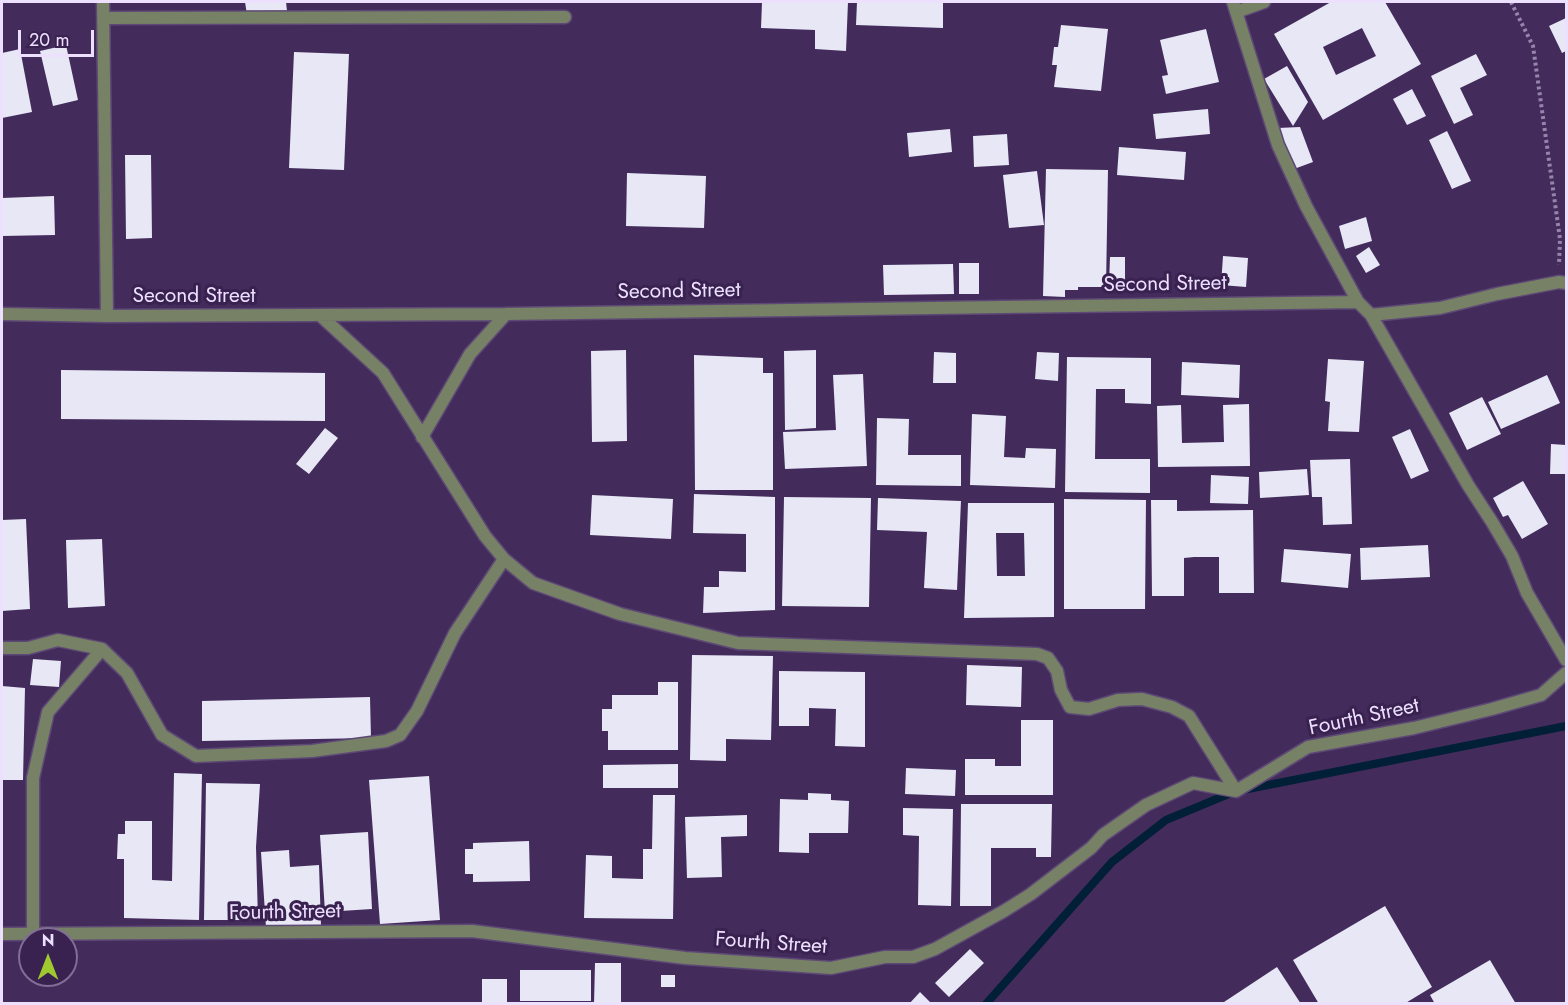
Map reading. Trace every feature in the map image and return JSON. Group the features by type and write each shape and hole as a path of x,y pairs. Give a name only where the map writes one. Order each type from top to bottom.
{"street":[{"path":"103,2 107,316"},
{"path":"1264,2 1235,7 1278,145 1306,206 1358,302 1371,315 1468,485 1512,556 1527,593 1566,660"},
{"path":"104,18 565,17"},
{"path":"1371,315 1440,308 1563,282"},
{"name":"Second Street","path":"2,314 321,316 1358,302"},
{"path":"423,437 470,354 506,314"},
{"path":"321,316 383,373 485,536 504,559 533,583 620,614 738,643 1037,654 1048,658 1058,671 1061,690 1070,707 1089,710 1118,700 1142,699 1172,707 1188,716 1236,791"},
{"path":"2,648 28,648 58,640 102,649 127,673 162,735 196,756 312,752 386,741 400,735 417,711 455,633 504,559"},
{"path":"33,927 33,778 48,712 102,649"},
{"name":"Fourth Street","path":"78,934 472,931 686,958 831,968 885,957 913,957 935,949 1031,894 1091,848 1103,835 1146,805 1193,783 1236,791 1308,747 1414,728 1492,709 1541,695 1566,674"},
{"name":"Fourth Street","path":"2,934 18,934"}],"path":[{"path":"1511,2 1533,46 1560,239 1563,282"}],"building":[{"path":"245,2 286,2 287,11 247,15"},
{"path":"762,2 848,2 846,51 815,49 815,30 761,28"},
{"path":"857,2 943,2 943,28 856,25"},
{"path":"1331,2 1385,2 1421,64 1323,120 1274,34","holes":["1362,28 1376,56 1336,75 1323,47"]},
{"path":"1566,18 1566,51 1562,53 1549,26"},
{"path":"1061,25 1108,29 1101,91 1054,87 1057,65 1052,65 1054,47 1058,47"},
{"path":"1206,29 1219,82 1166,94 1162,76 1168,75 1160,40"},
{"path":"66,45 78,100 53,106 40,51"},
{"path":"20,49 32,112 2,118 2,53"},
{"path":"294,52 349,54 344,170 289,168"},
{"path":"1476,54 1487,75 1460,88 1473,115 1454,124 1431,76"},
{"path":"1287,66 1308,102 1293,126 1264,79"},
{"path":"1412,89 1426,116 1407,125 1393,99"},
{"path":"1208,109 1210,134 1156,139 1153,114"},
{"path":"1300,127 1313,162 1294,169 1278,128"},
{"path":"950,129 952,152 909,157 907,133"},
{"path":"1447,131 1471,181 1452,189 1429,140"},
{"path":"1007,134 1009,165 974,167 973,136"},
{"path":"1119,147 1186,152 1184,180 1117,175"},
{"path":"125,155 151,155 152,238 126,239"},
{"path":"1046,169 1108,170 1106,287 1078,287 1078,290 1065,290 1065,297 1043,296"},
{"path":"1037,171 1044,225 1009,228 1003,175"},
{"path":"627,173 706,176 704,228 626,226"},
{"path":"54,196 55,235 2,236 2,198"},
{"path":"1366,217 1372,241 1345,249 1339,226"},
{"path":"1369,247 1380,265 1366,273 1356,256"},
{"path":"1223,256 1248,258 1246,287 1221,285"},
{"path":"1110,257 1125,257 1125,285 1109,285"},
{"path":"959,263 979,263 979,294 959,294"},
{"path":"953,264 954,294 884,295 883,265"},
{"path":"626,350 627,441 592,442 591,351"},
{"path":"816,350 816,428 785,430 784,351"},
{"path":"934,352 956,353 956,383 933,383"},
{"path":"1037,352 1059,353 1058,381 1035,379"},
{"path":"694,355 763,358 763,373 773,373 773,490 695,490"},
{"path":"1067,357 1151,358 1151,404 1125,403 1125,389 1096,389 1095,459 1150,459 1150,493 1065,492"},
{"path":"1328,359 1364,361 1359,432 1328,431 1330,402 1325,401"},
{"path":"1182,362 1240,365 1239,398 1181,395"},
{"path":"61,370 325,373 325,421 61,419"},
{"path":"863,374 867,466 785,469 783,432 836,430 833,375"},
{"path":"1547,375 1560,403 1501,429 1488,402"},
{"path":"1482,397 1501,434 1467,450 1449,413"},
{"path":"1249,404 1250,466 1158,467 1157,406 1181,405 1182,443 1224,442 1223,405"},
{"path":"972,414 1006,416 1004,457 1025,458 1026,448 1056,449 1055,488 970,485"},
{"path":"877,418 909,419 908,455 961,455 961,486 876,485"},
{"path":"325,428 338,438 309,474 296,464"},
{"path":"1410,429 1429,471 1411,479 1392,437"},
{"path":"1551,444 1566,445 1566,474 1550,474"},
{"path":"1350,459 1352,524 1323,525 1322,497 1312,497 1310,460"},
{"path":"1307,469 1309,495 1260,498 1259,472"},
{"path":"1211,475 1249,477 1248,504 1210,503"},
{"path":"1523,481 1548,524 1522,539 1508,515 1503,517 1493,498"},
{"path":"694,494 775,497 775,610 703,613 704,587 719,587 719,571 746,572 746,534 693,533"},
{"path":"592,495 673,499 671,539 590,535"},
{"path":"784,497 871,498 869,607 782,606"},
{"path":"878,498 961,501 957,590 924,588 927,532 877,530"},
{"path":"1064,499 1146,500 1145,609 1064,609"},
{"path":"1151,500 1177,500 1177,511 1253,510 1254,593 1219,593 1219,557 1194,557 1184,558 1184,596 1152,596"},
{"path":"968,503 1054,503 1054,617 964,618","holes":["996,533 1024,533 1025,576 997,576"]},
{"path":"26,519 30,609 2,611 2,520"},
{"path":"102,539 105,606 68,608 66,540"},
{"path":"1428,545 1430,577 1361,580 1360,548"},
{"path":"1284,549 1351,554 1348,588 1281,582"},
{"path":"692,655 773,656 771,740 726,739 726,761 690,760"},
{"path":"33,659 61,661 59,687 30,685"},
{"path":"967,665 1022,667 1021,707 966,705"},
{"path":"779,671 865,672 865,747 835,746 836,709 809,708 809,726 779,726"},
{"path":"658,682 678,682 678,750 608,750 608,731 602,731 602,709 612,709 612,695 658,695"},
{"path":"2,686 25,688 23,780 2,780"},
{"path":"370,697 371,738 202,741 202,701"},
{"path":"1021,720 1053,720 1053,795 965,795 965,759 995,759 995,766 1021,766"},
{"path":"678,764 678,788 603,788 603,765"},
{"path":"906,768 956,770 955,796 905,794"},
{"path":"174,773 202,774 199,920 124,918 124,859 117,859 118,834 125,834 125,821 152,821 152,880 172,881"},
{"path":"429,776 440,920 380,924 369,780"},
{"path":"206,783 260,784 256,847 258,920 204,920"},
{"path":"808,793 831,794 831,800 849,801 848,833 809,833 809,853 779,852 780,799 808,800"},
{"path":"653,795 675,795 673,919 584,918 586,855 612,856 612,878 643,879 643,849 652,849"},
{"path":"961,804 1052,804 1051,857 1036,857 1036,848 991,848 991,906 960,906"},
{"path":"903,808 953,809 951,906 918,905 919,836 903,835"},
{"path":"747,815 747,836 721,837 722,877 687,878 685,817"},
{"path":"368,832 372,909 325,912 320,835"},
{"path":"529,841 530,881 473,882 473,874 465,874 465,849 473,849 473,843"},
{"path":"289,850 290,867 319,865 321,926 266,928 261,852"},
{"path":"1385,906 1432,987 1404,1004 1319,1004 1293,960"},
{"path":"970,949 984,963 949,997 935,983"},
{"path":"1490,960 1516,1004 1435,1004 1430,995"},
{"path":"595,963 621,963 621,1004 594,1004"},
{"path":"1277,967 1301,1004 1221,1004"},
{"path":"520,970 591,970 591,1001 520,1001"},
{"path":"661,975 675,975 675,987 661,987"},
{"path":"482,979 507,979 507,1004 482,1004"},
{"path":"920,992 932,1004 909,1004"}],"waterway":[{"path":"1243,790 1566,726"},
{"path":"986,1004 1112,862 1166,820 1231,793"}]}
